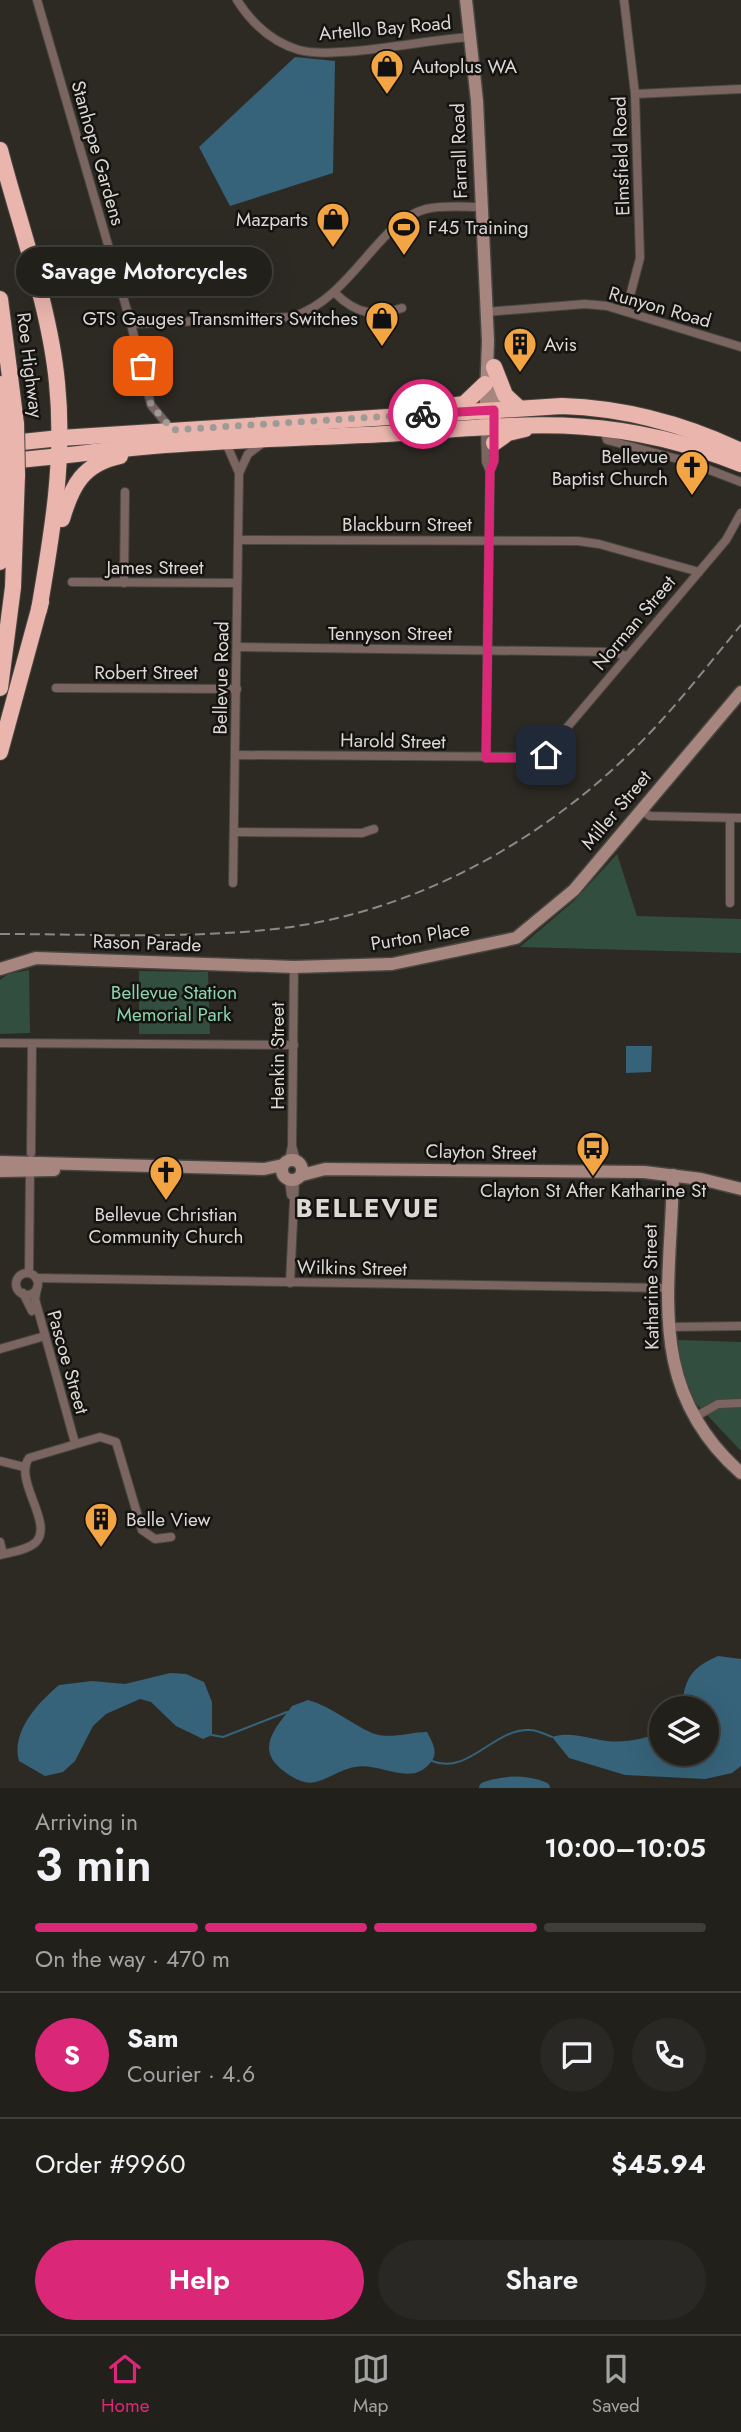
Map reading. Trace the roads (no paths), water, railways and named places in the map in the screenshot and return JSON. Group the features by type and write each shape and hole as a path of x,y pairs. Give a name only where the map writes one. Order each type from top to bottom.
{"highway":[{"path":"0,150 48,332 57,382 60,446 55,516 39,610"},
{"name":"Roe Highway","path":"0,299 9,422 0,562"},
{"path":"494,367 505,395 519,408"},
{"path":"57,382 71,423 92,436"},
{"name":"Roe Highway","path":"0,384 9,422"},
{"path":"417,414 464,404 485,384"},
{"path":"0,445 145,446 230,450 268,440 490,417 519,408 578,407 646,416 708,435 741,451"},
{"path":"7,470 60,446 92,436 417,414 490,417 537,424 604,426 662,445 741,464"},
{"path":"494,443 508,433 537,424"},
{"path":"0,752 65,508 76,481 92,466 145,446"},
{"name":"Roe Highway","path":"0,688 13,587 7,470"}],"main road":[{"name":"Farrall Road","path":"466,0 477,101 488,343 485,384 490,417"},
{"name":"Farrall Road","path":"488,343 494,367 490,417"},
{"name":"Miller Street","path":"510,940 534,925 574,890 741,692"},
{"name":"Purton Place","path":"294,967 392,964 510,940"},
{"name":"Rason Parade","path":"0,970 36,958 294,967"},
{"name":"Clayton Street","path":"0,1163 72,1167 637,1173 741,1189"},
{"name":"Clayton Street","path":"0,1171 29,1164"},
{"name":"Katharine Street","path":"670,1177 668,1327 676,1373 695,1417 712,1445 741,1473"}],"street":[{"name":"Stanhope Gardens","path":"37,0 131,324 151,405 173,430"},
{"name":"Artello Bay Road","path":"237,0 248,17 271,37 299,50 328,52 471,37"},
{"name":"Elmsfield Road","path":"624,0 635,94 640,258 626,311"},
{"path":"635,94 741,89"},
{"path":"131,324 292,317 321,305 335,293 403,219 425,210 481,207"},
{"path":"335,293 361,312 388,313 402,308"},
{"name":"Runyon Road","path":"486,312 585,304 626,311 741,347"},
{"path":"646,416 663,432 662,445 741,482"},
{"path":"486,758 490,471 494,461 490,417"},
{"path":"490,417 486,462 490,471"},
{"path":"239,473 248,454 268,440"},
{"name":"Bellevue Road","path":"230,450 239,473 233,883"},
{"path":"124,583 125,492"},
{"name":"Norman Street","path":"548,752 732,533 741,513"},
{"name":"Blackburn Street","path":"238,540 491,540 599,544 699,572"},
{"name":"James Street","path":"72,582 237,583"},
{"name":"Tennyson Street","path":"237,647 489,649 611,652 627,656"},
{"name":"Robert Street","path":"56,688 237,689"},
{"name":"Harold Street","path":"235,755 540,758 548,752"},
{"path":"641,810 650,817 741,818"},
{"path":"730,818 730,903"},
{"path":"234,832 362,833 374,829"},
{"name":"Henkin Street","path":"290,1283 294,967"},
{"path":"0,1043 294,1045"},
{"path":"32,1044 29,1164 31,1275 16,1283 23,1293 31,1293 37,1289"},
{"name":"Wilkins Street","path":"31,1275 290,1283 668,1288"},
{"name":"Pascoe Street","path":"31,1275 37,1289 34,1300 42,1337"},
{"name":"Pascoe Street","path":"23,1293 29,1301 42,1337 73,1444"},
{"path":"668,1327 741,1326"},
{"path":"0,1349 42,1337"},
{"path":"695,1417 718,1404 741,1403"},
{"path":"24,1467 34,1455 73,1444 100,1437 117,1442 142,1530 155,1539 171,1537"},
{"path":"0,1461 24,1467"},
{"path":"0,1542 2,1555 35,1544 40,1532 24,1467"}],"water":[{"path":"295,57 335,61 333,173 230,206 199,147"},
{"path":"626,1046 652,1046 651,1072 626,1073"},
{"path":"718,1656 741,1659 741,1766 732,1773 705,1779 625,1775 569,1758 552,1737 573,1735 621,1741 649,1736 649,1766 719,1766 719,1696 683,1696 687,1682 701,1665"},
{"path":"170,1673 186,1674 204,1682 212,1702 212,1735 203,1739 176,1726 151,1702 140,1699 106,1714 93,1726 75,1761 63,1772 45,1776 19,1761 19,1739 28,1718 59,1685 92,1681 125,1684"},
{"path":"308,1700 379,1735 427,1732 434,1747 433,1758 423,1769 414,1773 405,1774 365,1766 350,1768 311,1783 295,1779 276,1764 269,1748 270,1740 292,1706"}],"waterway":[{"path":"212,1735 223,1737 287,1712"},
{"path":"432,1761 445,1764 457,1762 517,1731 533,1730 552,1737"},
{"path":"485,1788 514,1782 544,1788"}],"railway":[{"path":"0,934 172,935 275,929 372,909 419,892 464,872 508,847 589,790 656,726 741,625"}],"place":[{"name":"Autoplus WA","path":"387,96"},
{"name":"Mazparts","path":"333,249"},
{"name":"F45 Training","path":"404,257"},
{"name":"GTS Gauges Transmitters Switches","path":"382,348"},
{"name":"Savage Motorcycles","path":"143,366"},
{"name":"Avis","path":"520,374"},
{"name":"Bellevue Baptist Church","path":"692,497"},
{"name":"Clayton St After Katharine St","path":"593,1178"},
{"name":"Bellevue Christian Community Church","path":"166,1202"},
{"name":"Belle View","path":"101,1549"}],"district":[{"name":"BELLEVUE","path":"368,1208"}],"park label":[{"name":"Bellevue Station Memorial Park","path":"174,1003"}]}
